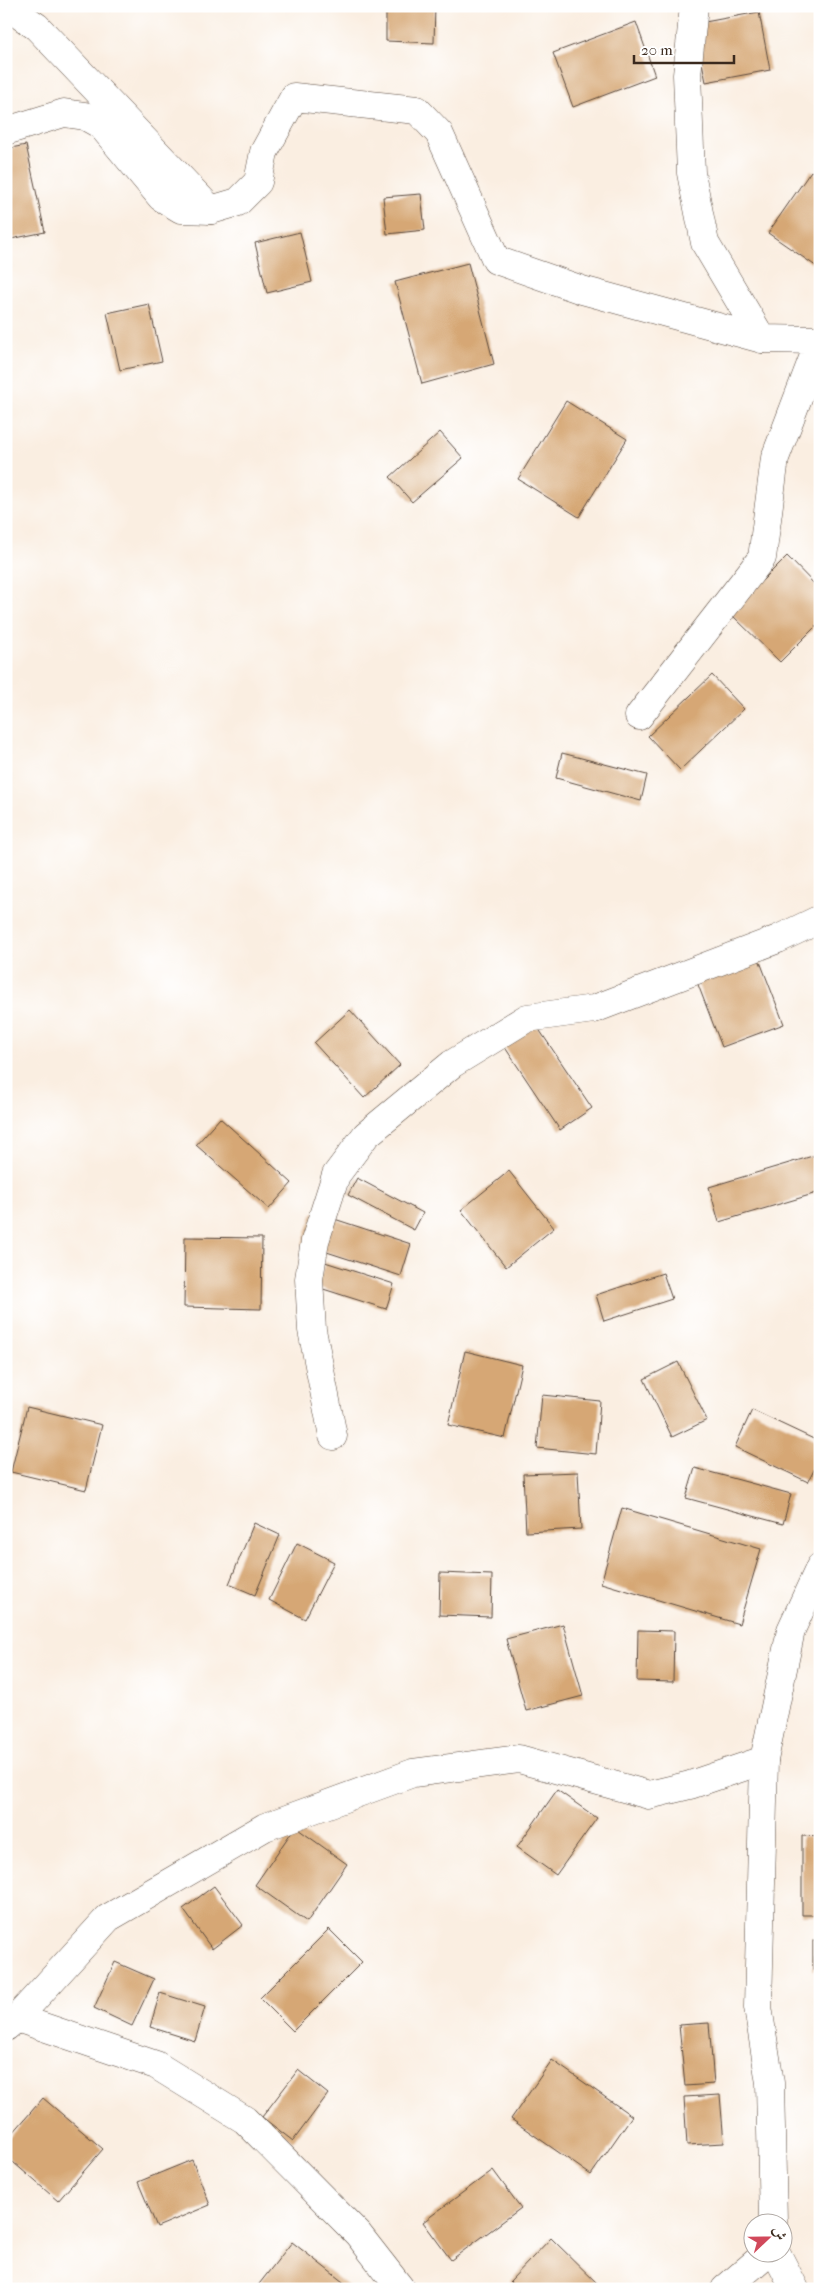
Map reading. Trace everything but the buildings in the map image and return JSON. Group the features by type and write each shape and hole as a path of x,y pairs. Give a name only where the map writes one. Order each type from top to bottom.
{"street":[{"path":"8,6 37,27 212,210"},
{"path":"694,6 687,75 691,173 705,243 762,340"},
{"path":"6,131 64,113 85,116 101,124 162,197 181,209 212,210 238,202 258,182 264,152 294,98 417,110 439,133 496,260 582,290 762,340 820,340 775,458 762,558 640,716"},
{"path":"333,1436 312,1330 309,1279 315,1241 336,1175 366,1135 452,1064 527,1018 594,1009 778,939 820,919"},
{"path":"773,2212 770,2083 758,2007 764,1760 791,1630 820,1567"},
{"path":"401,2289 358,2234 245,2120 156,2065 12,2022 108,1918 264,1826 413,1772 519,1759 649,1795 690,1785 764,1760"},
{"path":"725,2289 756,2262"},
{"path":"781,2262 795,2289"}]}
